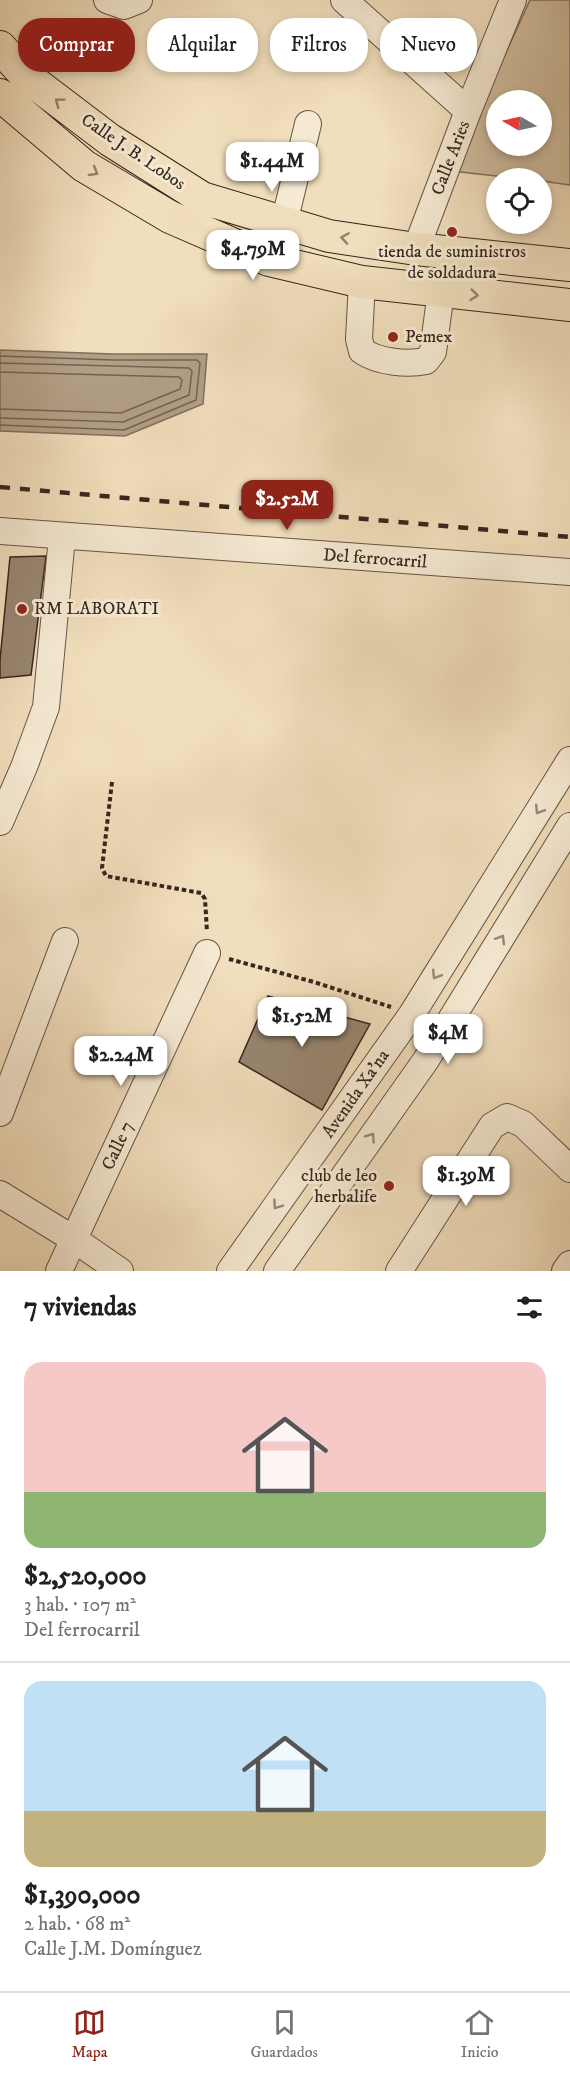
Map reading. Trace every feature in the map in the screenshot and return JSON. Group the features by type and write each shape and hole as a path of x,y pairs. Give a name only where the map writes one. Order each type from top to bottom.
{"main road":[{"name":"Calle J. B. Lobos","path":"0,47 27,77 110,140 202,198 329,236 416,249 570,265"},
{"name":"Calle J. B. Lobos","path":"0,95 84,166 170,217 269,260 362,282 570,305"}],"street":[{"path":"106,0 124,6 139,0"},
{"path":"344,0 468,111"},
{"name":"Calle Aries","path":"416,249 513,0"},
{"path":"284,223 308,124"},
{"path":"362,282 359,339 362,351 371,357 415,363 426,362 433,352 441,291"},
{"name":"Del ferrocarril","path":"0,531 570,572"},
{"path":"0,822 46,707 62,537"},
{"name":"Avenida Xa'na","path":"230,1271 412,1014 570,760"},
{"name":"Avenida Xa'na","path":"277,1271 426,1060 570,826"},
{"path":"0,1113 65,941"},
{"name":"Calle 7","path":"59,1271 207,953"},
{"path":"399,1271 492,1126 507,1117 523,1124 570,1169"},
{"path":"0,1194 120,1271"},
{"path":"566,1271 570,1264"}],"path":[{"path":"112,782 102,868 106,876 201,893 205,898 207,910 207,953 314,982 412,1014"}],"shaded area":[{"path":"530,0 570,0 570,185 552,182 552,168 486,168 486,175 452,171 486,96 486,156 552,156 552,90 489,90"}],"water":[{"path":"0,350 113,354 207,354 203,404 125,436 0,431"}],"building":[{"name":"RM LABORATI","path":"46,556 31,675 0,678 10,557"},
{"path":"268,996 370,1024 322,1110 239,1062"}],"railway":[{"path":"0,487 570,537"}],"place":[{"name":"tienda de suministros de soldadura","path":"452,232"},
{"name":"Pemex","path":"393,337"},
{"name":"RM LABORATI","path":"22,609"},
{"name":"club de leo herbalife","path":"389,1186"}]}
